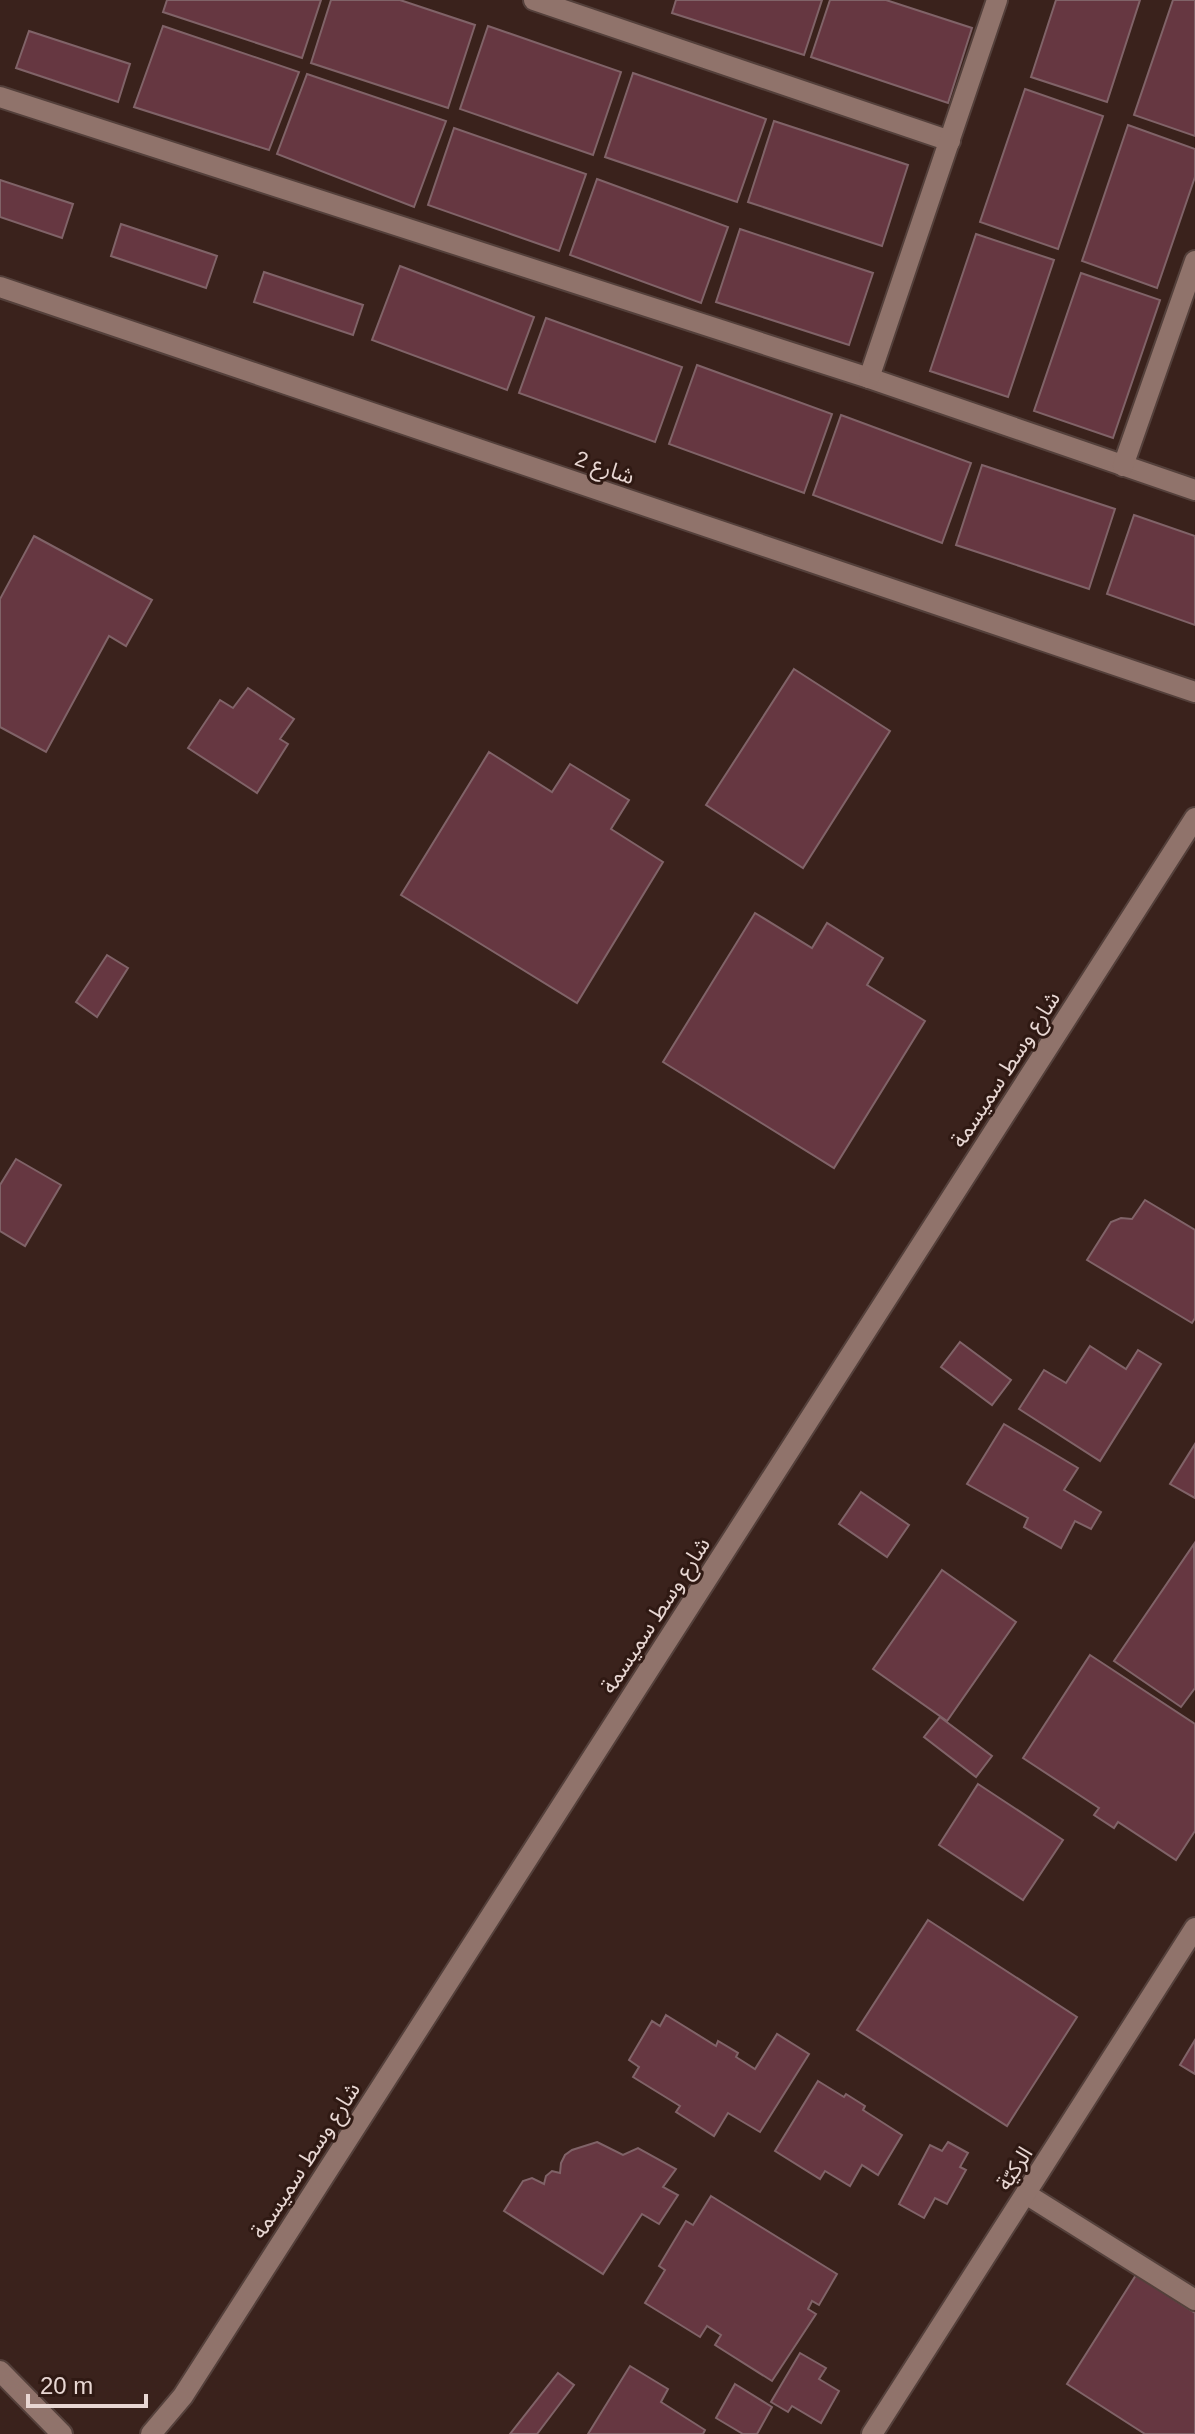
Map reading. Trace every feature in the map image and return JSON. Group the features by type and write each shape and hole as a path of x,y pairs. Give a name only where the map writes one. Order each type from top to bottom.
{"street":[{"path":"534,0 950,141"},
{"path":"869,378 997,0"},
{"path":"0,97 869,378 1195,490"},
{"path":"1123,466 1195,261"},
{"name":"شارع 2","path":"0,287 1195,692"},
{"name":"شارع وسط سميسمة","path":"151,2434 183,2396 1195,818"},
{"name":"الركيّة","path":"872,2434 1195,1928"},
{"path":"1026,2194 1195,2300"},
{"path":"0,2371 62,2434"}],"building":[{"path":"167,0 321,0 302,58 163,12"},
{"path":"331,0 400,0 475,25 448,108 311,63"},
{"path":"676,0 822,0 804,55 672,13"},
{"path":"830,0 886,0 972,28 948,103 811,57"},
{"path":"1056,0 1140,0 1107,102 1031,77"},
{"path":"1173,0 1195,0 1195,136 1134,115"},
{"path":"163,26 299,72 269,150 134,107"},
{"path":"488,26 621,72 593,155 460,109"},
{"path":"29,31 130,64 118,102 16,68"},
{"path":"633,73 766,119 737,202 605,157"},
{"path":"307,74 446,121 414,207 277,154"},
{"path":"1025,89 1103,116 1058,249 980,222"},
{"path":"774,121 908,165 882,246 748,202"},
{"path":"1128,125 1195,149 1195,177 1157,288 1082,261"},
{"path":"454,128 586,174 559,251 428,205"},
{"path":"597,179 728,227 701,303 570,255"},
{"path":"0,180 73,204 62,238 0,217"},
{"path":"121,224 217,256 206,288 111,256"},
{"path":"740,229 873,273 849,345 716,302"},
{"path":"976,234 1054,260 1008,397 930,371"},
{"path":"400,266 534,317 507,390 372,340"},
{"path":"264,272 363,305 353,335 254,302"},
{"path":"1081,273 1160,300 1113,438 1034,411"},
{"path":"546,318 682,367 655,442 519,393"},
{"path":"697,365 832,414 804,493 669,444"},
{"path":"841,415 971,463 942,543 813,495"},
{"path":"982,465 1115,509 1089,589 956,545"},
{"path":"1134,515 1195,536 1195,625 1107,594"},
{"path":"34,536 152,600 126,646 109,636 46,752 0,727 0,599"},
{"path":"794,669 890,731 803,868 706,805"},
{"path":"248,688 294,719 280,739 288,744 257,793 188,748 220,700 233,708"},
{"path":"489,752 552,792 570,764 629,800 611,829 663,862 577,1003 401,895"},
{"path":"755,913 812,948 827,923 883,958 867,985 925,1021 834,1168 663,1062"},
{"path":"107,955 128,968 97,1017 76,1002"},
{"path":"16,1159 61,1185 25,1246 0,1231 0,1185"},
{"path":"1145,1200 1195,1230 1195,1318 1192,1323 1087,1260 1111,1222 1121,1218 1132,1219"},
{"path":"960,1342 1011,1380 992,1405 941,1367"},
{"path":"1090,1346 1126,1369 1138,1350 1161,1364 1100,1461 1019,1409 1044,1370 1066,1383"},
{"path":"1004,1424 1078,1468 1064,1490 1101,1512 1091,1529 1075,1521 1061,1548 1024,1527 1028,1518 967,1484"},
{"path":"1195,1444 1195,1498 1170,1484"},
{"path":"861,1492 909,1525 887,1557 839,1524"},
{"path":"1194,1544 1195,1688 1181,1707 1114,1661"},
{"path":"942,1570 1016,1622 947,1721 873,1669"},
{"path":"1090,1655 1195,1724 1195,1831 1176,1860 1118,1822 1114,1828 1094,1815 1099,1808 1023,1758"},
{"path":"940,1717 992,1756 976,1777 924,1737"},
{"path":"978,1784 1063,1840 1023,1900 939,1845"},
{"path":"928,1920 1077,2017 1007,2126 857,2030"},
{"path":"666,2015 716,2046 718,2041 738,2053 736,2057 755,2069 777,2034 809,2054 760,2132 728,2113 714,2136 676,2112 680,2106 633,2077 639,2067 629,2060 652,2021 660,2026"},
{"path":"1195,2040 1195,2074 1180,2065"},
{"path":"818,2081 865,2106 863,2110 902,2135 878,2175 862,2165 850,2186 825,2171 820,2179 775,2151"},
{"path":"597,2142 623,2155 638,2148 676,2169 663,2187 678,2195 659,2224 642,2214 603,2274 504,2211 523,2181 532,2178 544,2184 546,2176 552,2171 560,2173 565,2155"},
{"path":"948,2142 968,2153 960,2167 966,2170 947,2204 935,2198 924,2218 899,2204 930,2145 942,2151"},
{"path":"711,2196 837,2274 819,2305 812,2301 808,2309 816,2314 772,2381 715,2345 721,2335 707,2326 700,2337 645,2303 665,2270 659,2266 686,2221 693,2225"},
{"path":"1136,2275 1195,2313 1195,2434 1145,2434 1067,2384"},
{"path":"800,2353 826,2368 819,2379 839,2391 821,2423 792,2406 788,2412 771,2402"},
{"path":"630,2366 668,2389 661,2402 705,2430 703,2434 588,2434"},
{"path":"558,2373 574,2385 537,2434 510,2434"},
{"path":"735,2384 772,2407 757,2434 743,2434 716,2418"}]}
